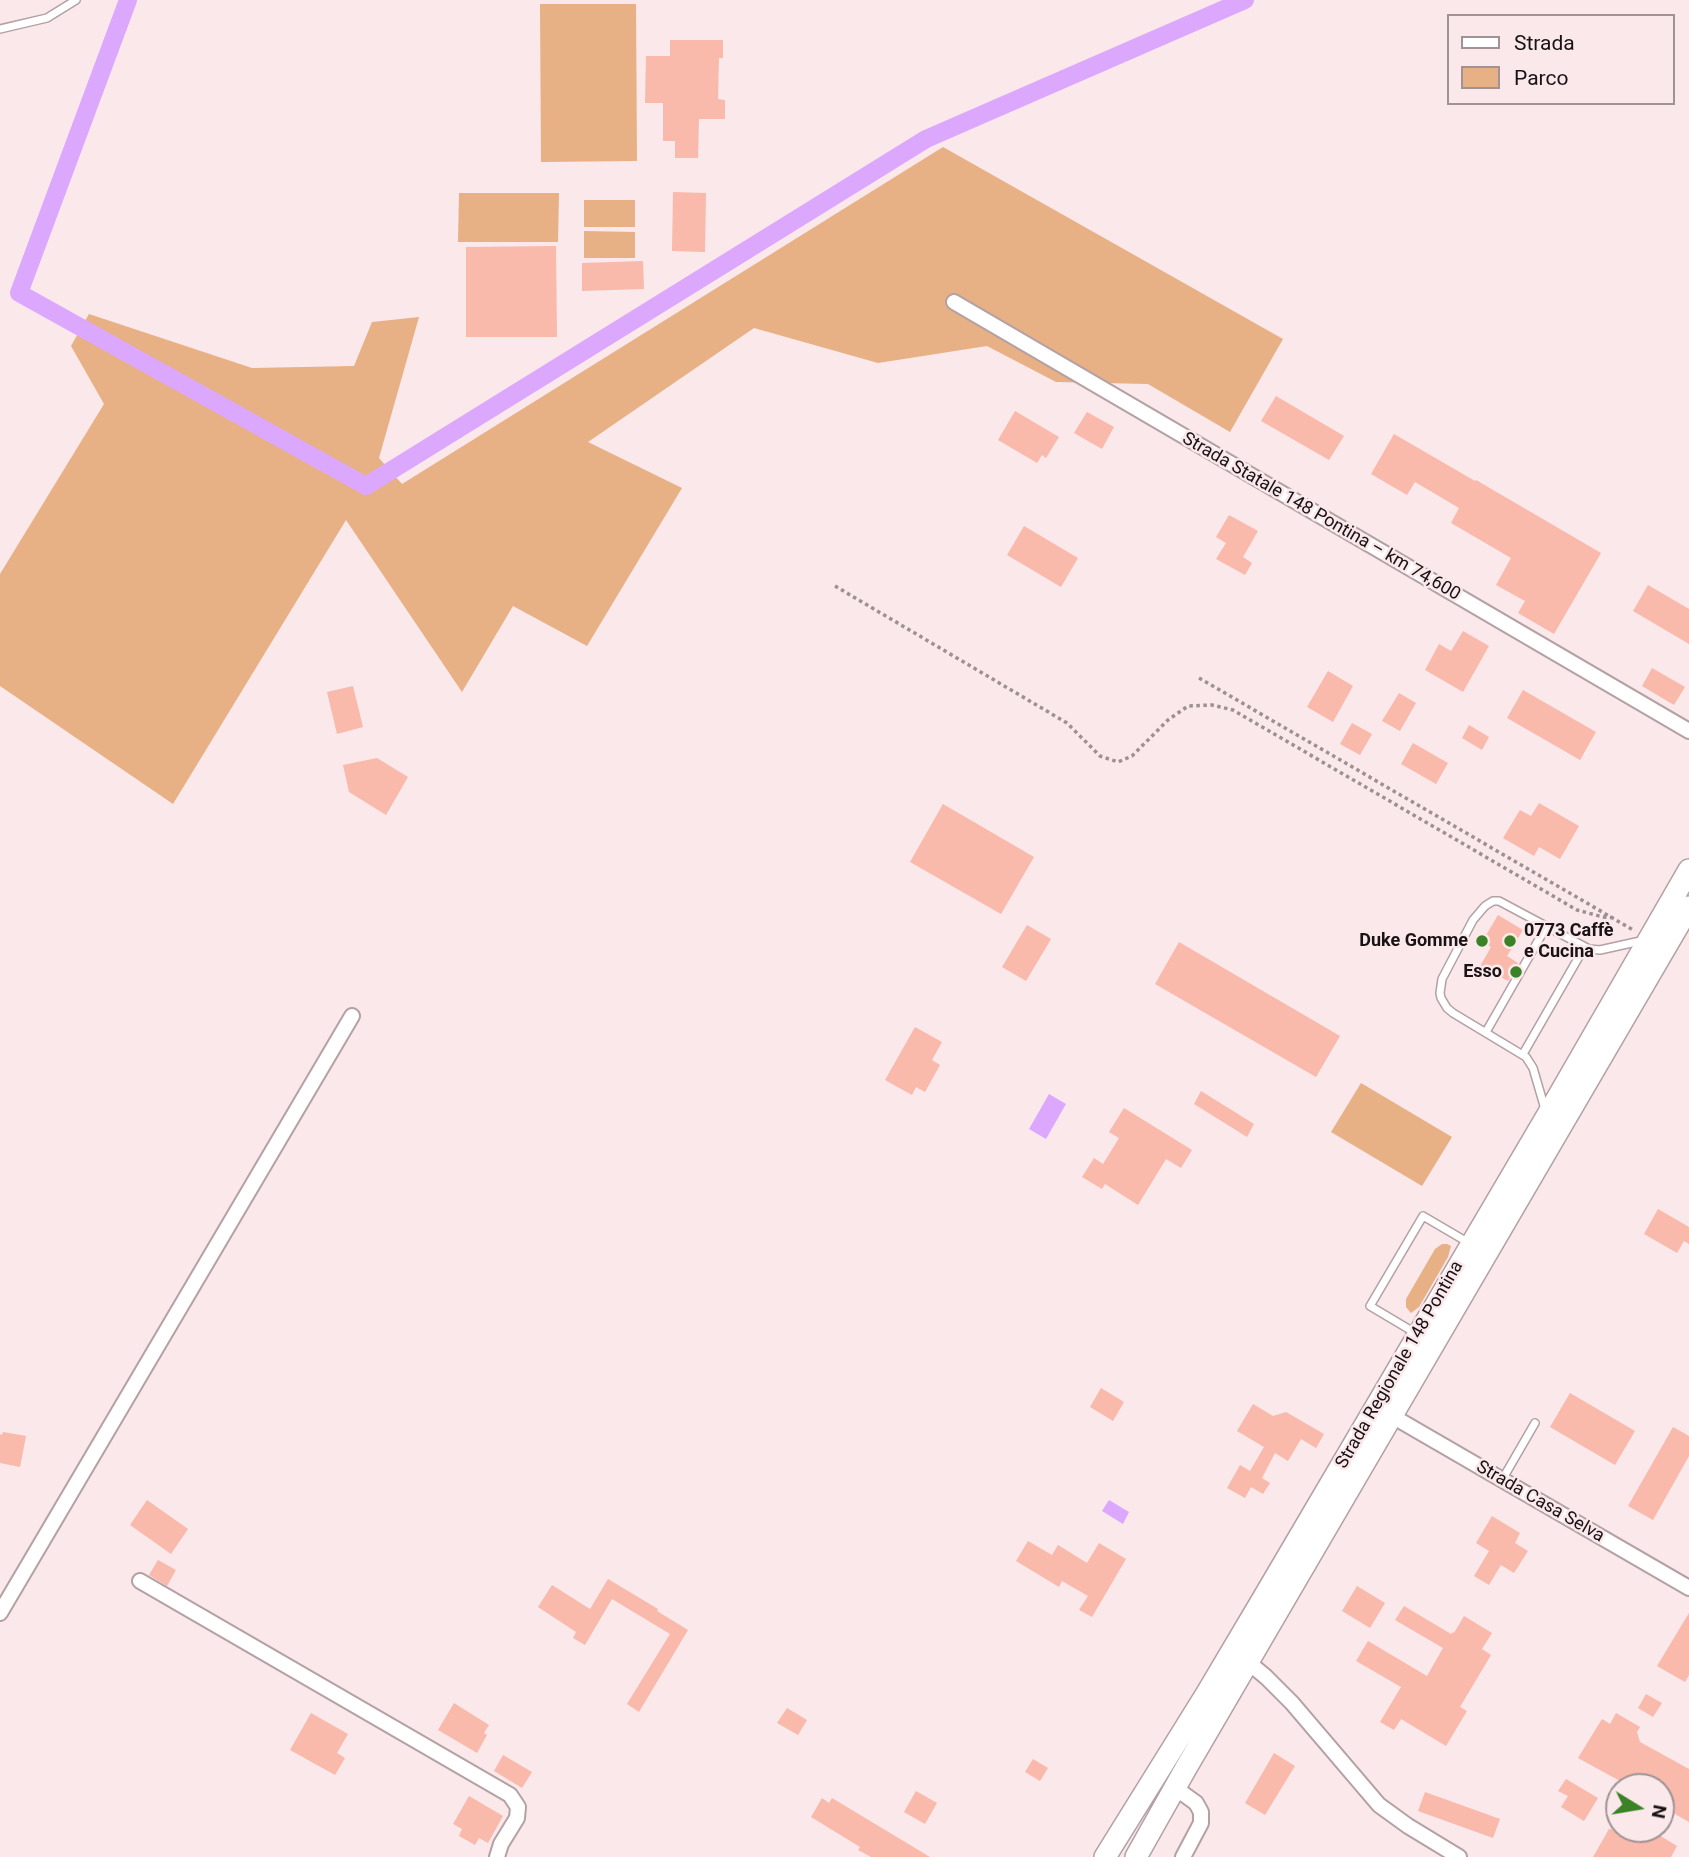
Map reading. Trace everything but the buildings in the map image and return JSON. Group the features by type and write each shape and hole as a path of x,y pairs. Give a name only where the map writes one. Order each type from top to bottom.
{"main road":[{"name":"Strada Regionale 148 Pontina","path":"1105,1857 1207,1693 1689,870"},
{"name":"Strada Regionale 148 Pontina","path":"1136,1857 1174,1787 1392,1416 1682,933 1689,907"}],"street":[{"name":"Strada Statale 148 Pontina – km 74,600","path":"954,302 1689,731"},
{"path":"0,1613 352,1016"},
{"name":"Strada Casa Selva","path":"1392,1416 1689,1588"},
{"path":"139,1581 510,1796 517,1807 517,1818 501,1844 498,1857"},
{"path":"1248,1662 1292,1703 1379,1805 1459,1857"},
{"path":"1174,1787 1196,1803 1201,1812 1201,1823 1183,1857"}],"lane":[{"path":"0,29 47,18 76,0"},
{"path":"1547,1116 1530,1061 1523,1054 1447,1009 1443,1003 1440,993 1442,979 1473,920 1485,905 1499,901 1584,948 1600,950 1649,939"},
{"path":"1486,1032 1546,928"},
{"path":"1523,1054 1584,948"},
{"path":"1418,1334 1370,1306 1410,1238 1423,1216 1471,1244"},
{"path":"1502,1480 1535,1423"}],"path":[{"path":"835,586 1067,723 1100,756 1118,762 1132,756 1167,720 1188,706 1212,705 1233,710 1577,910 1603,918 1616,918"},
{"path":"1199,678 1649,939"}],"green space":[{"path":"540,4 636,4 637,161 541,162"},
{"path":"943,147 1283,339 1230,432 1148,384 1056,382 987,346 878,363 754,328 588,442 682,488 587,646 513,606 462,692 346,520 173,804 0,686 0,574 104,404 71,346 89,314 252,368 354,366 372,322 419,317 379,458 402,484"},
{"path":"459,193 559,193 558,242 458,242"},
{"path":"584,200 635,200 635,227 584,227"},
{"path":"584,231 635,232 635,258 584,258"},
{"path":"1361,1083 1452,1137 1422,1186 1331,1132"},
{"path":"1442,1244 1451,1246 1448,1257 1419,1307 1411,1313 1406,1307 1406,1299 1435,1249"}],"shaded area":[{"path":"1049,1094 1066,1104 1046,1139 1029,1129"},
{"path":"1109,1500 1129,1512 1123,1524 1102,1511"}],"waterway":[{"path":"128,0 19,293 366,486 926,139 1245,0"}],"place":[{"name":"Duke Gomme","path":"1482,941"},
{"name":"0773 Caffè e Cucina","path":"1510,941"},
{"name":"Esso","path":"1516,972"}]}
